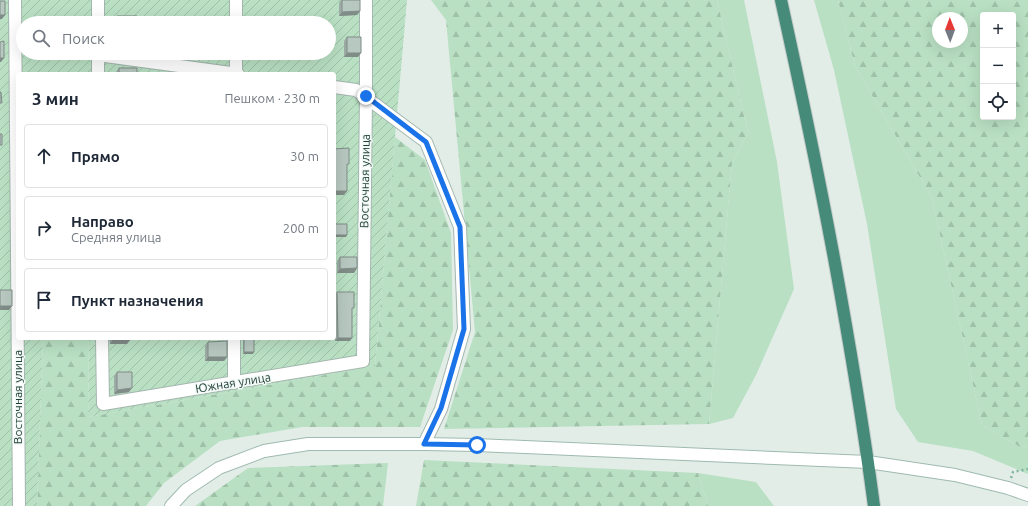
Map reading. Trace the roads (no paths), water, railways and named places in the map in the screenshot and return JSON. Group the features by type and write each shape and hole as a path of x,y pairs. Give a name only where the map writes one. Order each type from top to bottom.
{"highway":[{"path":"781,0 807,118 850,344 874,506"}],"street":[{"name":"Восточная улица","path":"15,0 16,126"},
{"path":"98,0 98,16"},
{"path":"236,0 236,16"},
{"name":"Восточная улица","path":"363,361 366,0"},
{"path":"98,60 98,72"},
{"path":"140,60 223,72"},
{"path":"236,60 237,72"},
{"path":"336,87 356,90 366,96 426,142 460,227 464,329 441,408 424,444"},
{"name":"Восточная улица","path":"18,340 19,506"},
{"name":"Южная улица","path":"102,340 103,404 363,361"},
{"path":"234,340 234,383"},
{"path":"171,506 186,490 219,468 264,451 308,444 424,444 868,462 955,475 1008,488 1028,495"}]}
